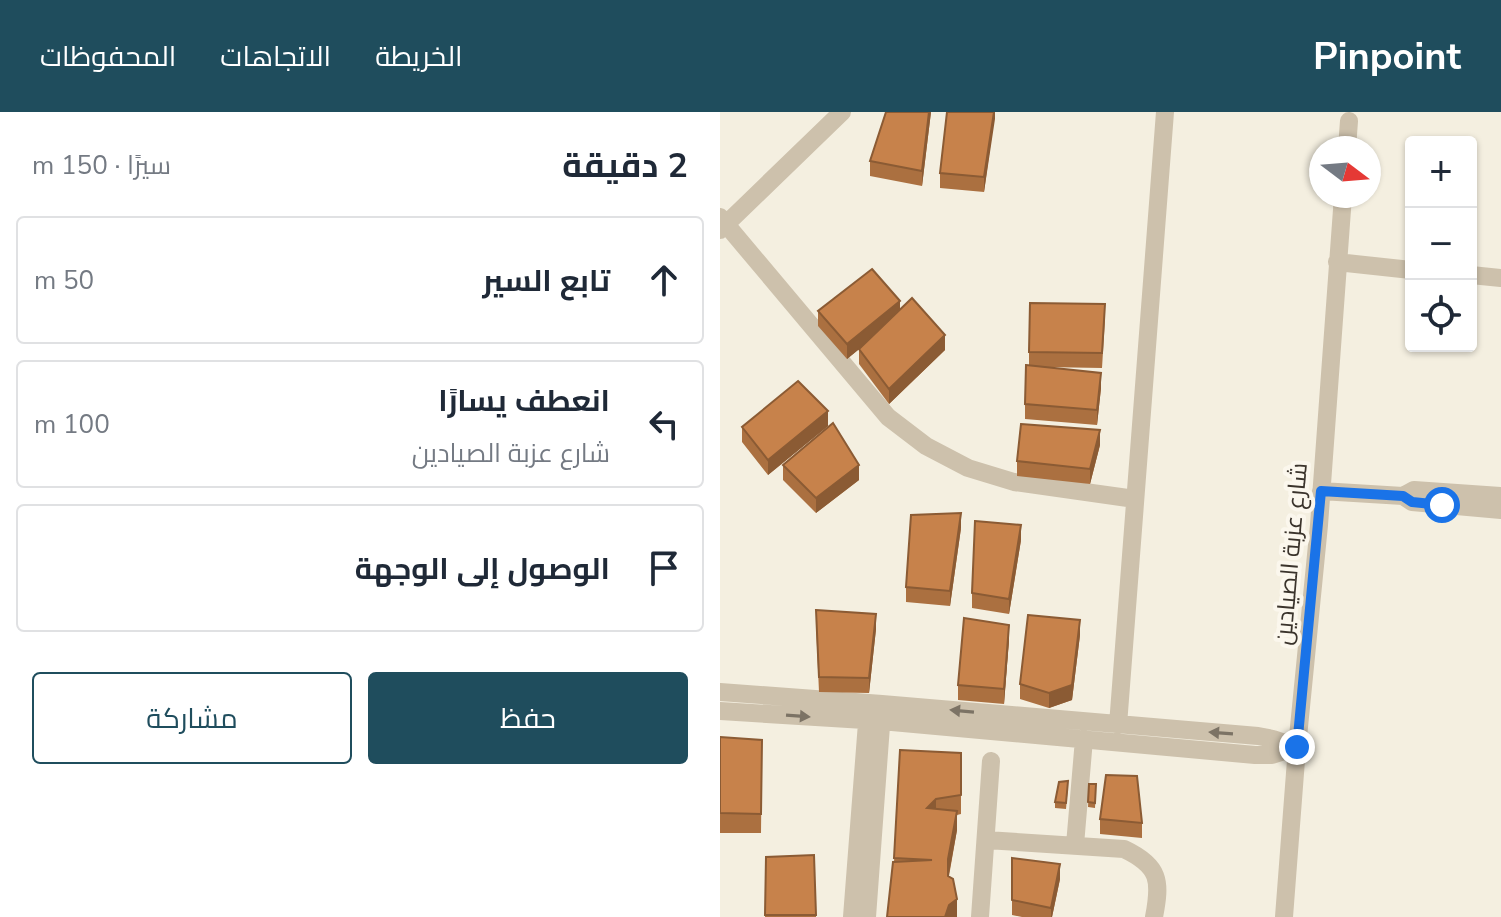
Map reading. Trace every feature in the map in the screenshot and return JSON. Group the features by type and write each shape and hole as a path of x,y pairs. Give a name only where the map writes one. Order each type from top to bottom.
{"street":[{"path":"842,112 722,224 888,417 926,446 968,468 1014,482 1135,499"},
{"path":"1118,725 1165,112"},
{"path":"1348,136 1350,115"},
{"name":"شارع عزبة الصيادين","path":"1284,917 1342,208"},
{"path":"1337,262 1405,269"},
{"path":"1477,276 1501,278"},
{"path":"1403,496 1414,490 1501,496"},
{"path":"1321,491 1403,496 1412,502 1501,510"},
{"path":"720,692 1084,739 1255,755 1272,755 1297,747"},
{"path":"720,711 875,712 1118,725 1258,736 1297,747"},
{"path":"852,917 875,712"},
{"path":"867,917 875,712"},
{"path":"1075,845 1084,739"},
{"path":"980,917 991,761"},
{"path":"986,840 1116,848 1138,856 1150,867 1157,880 1154,917"}],"building":[{"path":"886,112 929,112 922,171 870,161"},
{"path":"947,112 994,112 984,177 940,173"},
{"path":"872,269 900,301 847,344 818,311"},
{"path":"912,298 945,335 889,389 859,349"},
{"path":"1030,303 1105,304 1102,353 1029,352"},
{"path":"1026,365 1101,373 1097,410 1025,404"},
{"path":"798,381 828,411 768,460 742,427"},
{"path":"833,423 859,465 816,498 783,465"},
{"path":"1021,424 1100,430 1090,469 1017,461"},
{"path":"961,513 950,591 906,587 911,515"},
{"path":"975,521 1021,525 1009,599 972,593"},
{"path":"816,610 876,614 869,678 819,677"},
{"path":"1028,615 1080,620 1072,685 1049,693 1020,684"},
{"path":"964,618 1009,625 1004,689 958,685"},
{"path":"720,737 762,740 761,814 720,813"},
{"path":"900,750 961,753 961,795 936,799 927,808 957,811 948,876 953,879 957,899 949,905 945,917 887,917 893,862 932,860 894,858"},
{"path":"1106,775 1137,776 1142,823 1100,819"},
{"path":"1068,781 1066,803 1055,802 1059,782"},
{"path":"1089,784 1096,784 1095,803 1088,802"},
{"path":"814,855 816,915 765,915 766,857"},
{"path":"1012,858 1060,864 1051,908 1012,900"}],"route":[{"path":"1297,747 1321,491 1403,496 1412,502 1442,505"}]}
